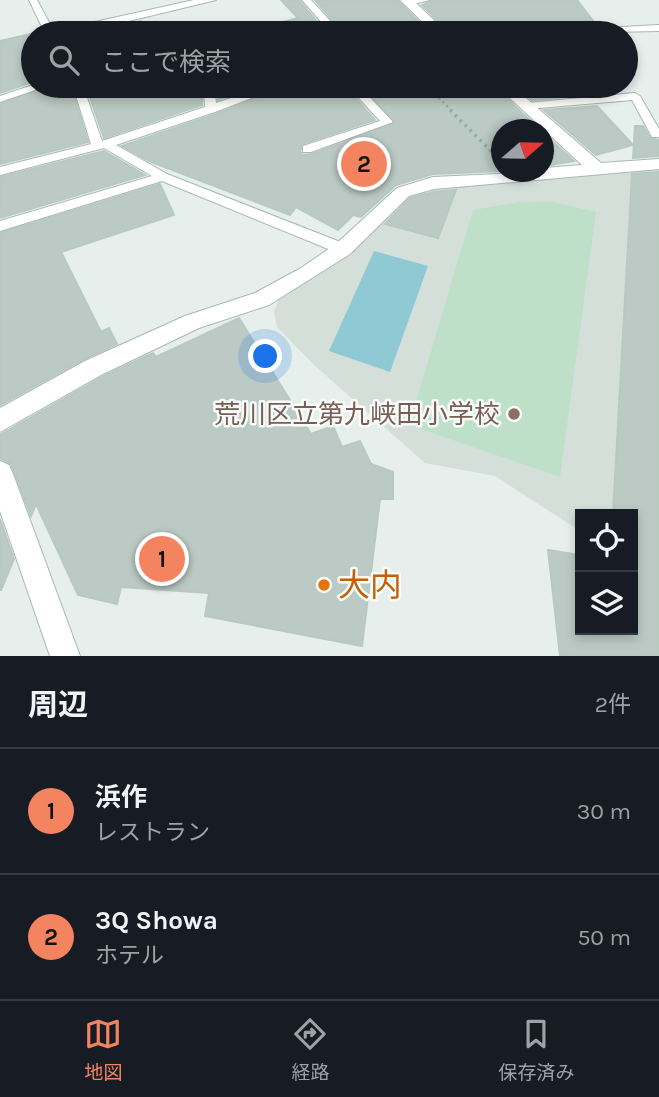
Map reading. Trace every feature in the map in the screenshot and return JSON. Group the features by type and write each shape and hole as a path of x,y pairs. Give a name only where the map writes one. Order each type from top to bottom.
{"street":[{"path":"116,21 210,0"},
{"path":"407,1 428,21"},
{"path":"518,98 598,170"},
{"path":"0,421 106,362 192,322 262,299 308,274 343,249 403,192 433,183 659,164"},
{"path":"0,474 65,656"}],"lane":[{"path":"33,0 44,21"},
{"path":"306,0 325,21"},
{"path":"407,1 426,0"},
{"path":"638,29 659,28"},
{"path":"0,99 21,92"},
{"path":"83,98 102,145 163,177 343,249"},
{"path":"210,98 211,110"},
{"path":"0,171 102,145 244,98"},
{"path":"307,149 387,122 364,98"},
{"path":"527,106 613,98"},
{"path":"636,98 656,134"},
{"path":"0,226 163,177"}],"path":[{"path":"438,98 491,150"}],"shaded area":[{"name":"荒川区立第九峡田小学校","path":"659,169 659,565 638,557 638,509 575,509 575,528 495,476 425,463 314,365 277,327 274,312 279,298 349,253 410,196 433,188 504,182 554,182 554,178"}],"green space":[{"path":"549,201 596,212 560,477 409,425 473,210 519,202"}],"water":[{"path":"374,251 428,266 390,372 329,351"}],"building":[{"path":"281,0 299,0 316,21 287,21 298,18"},
{"path":"315,0 397,0 418,21 333,21"},
{"path":"433,0 577,0 593,21 438,21 422,5"},
{"path":"21,36 21,86 0,93 0,41"},
{"path":"21,96 75,98 88,142 0,164 0,104"},
{"path":"90,98 202,98 202,105 104,138"},
{"path":"256,98 356,98 375,120 302,144 300,152 303,155 395,123 373,98 507,98 528,119 491,119 491,171 433,174 396,185 361,217 353,215 338,230 296,207 290,215 149,161 122,146"},
{"path":"597,106 633,145 596,155 544,110"},
{"path":"635,126 643,126 650,138 659,140 659,156 633,158"},
{"path":"554,143 574,161 554,164"},
{"path":"104,151 145,175 0,218 0,177"},
{"path":"659,172 659,656 560,656 548,550 575,554 575,635 638,635 638,509 613,509 632,174"},
{"path":"160,184 174,215 61,252 101,332 109,328 117,344 0,405 0,233"},
{"path":"456,190 438,238 385,224 410,198"},
{"path":"239,318 311,434 333,426 342,447 360,441 371,464 393,472 393,499 380,499 362,646 205,616 209,593 121,587 117,604 78,595 36,504 31,516 11,464 0,458 0,435 102,377 153,353 156,357"},
{"path":"0,519 14,559 1,590 0,590"}],"place":[{"name":"3Q Showa","path":"364,164"},
{"name":"荒川区立第九峡田小学校","path":"514,414"},
{"name":"浜作","path":"162,559"},
{"name":"大内","path":"324,585"}]}
